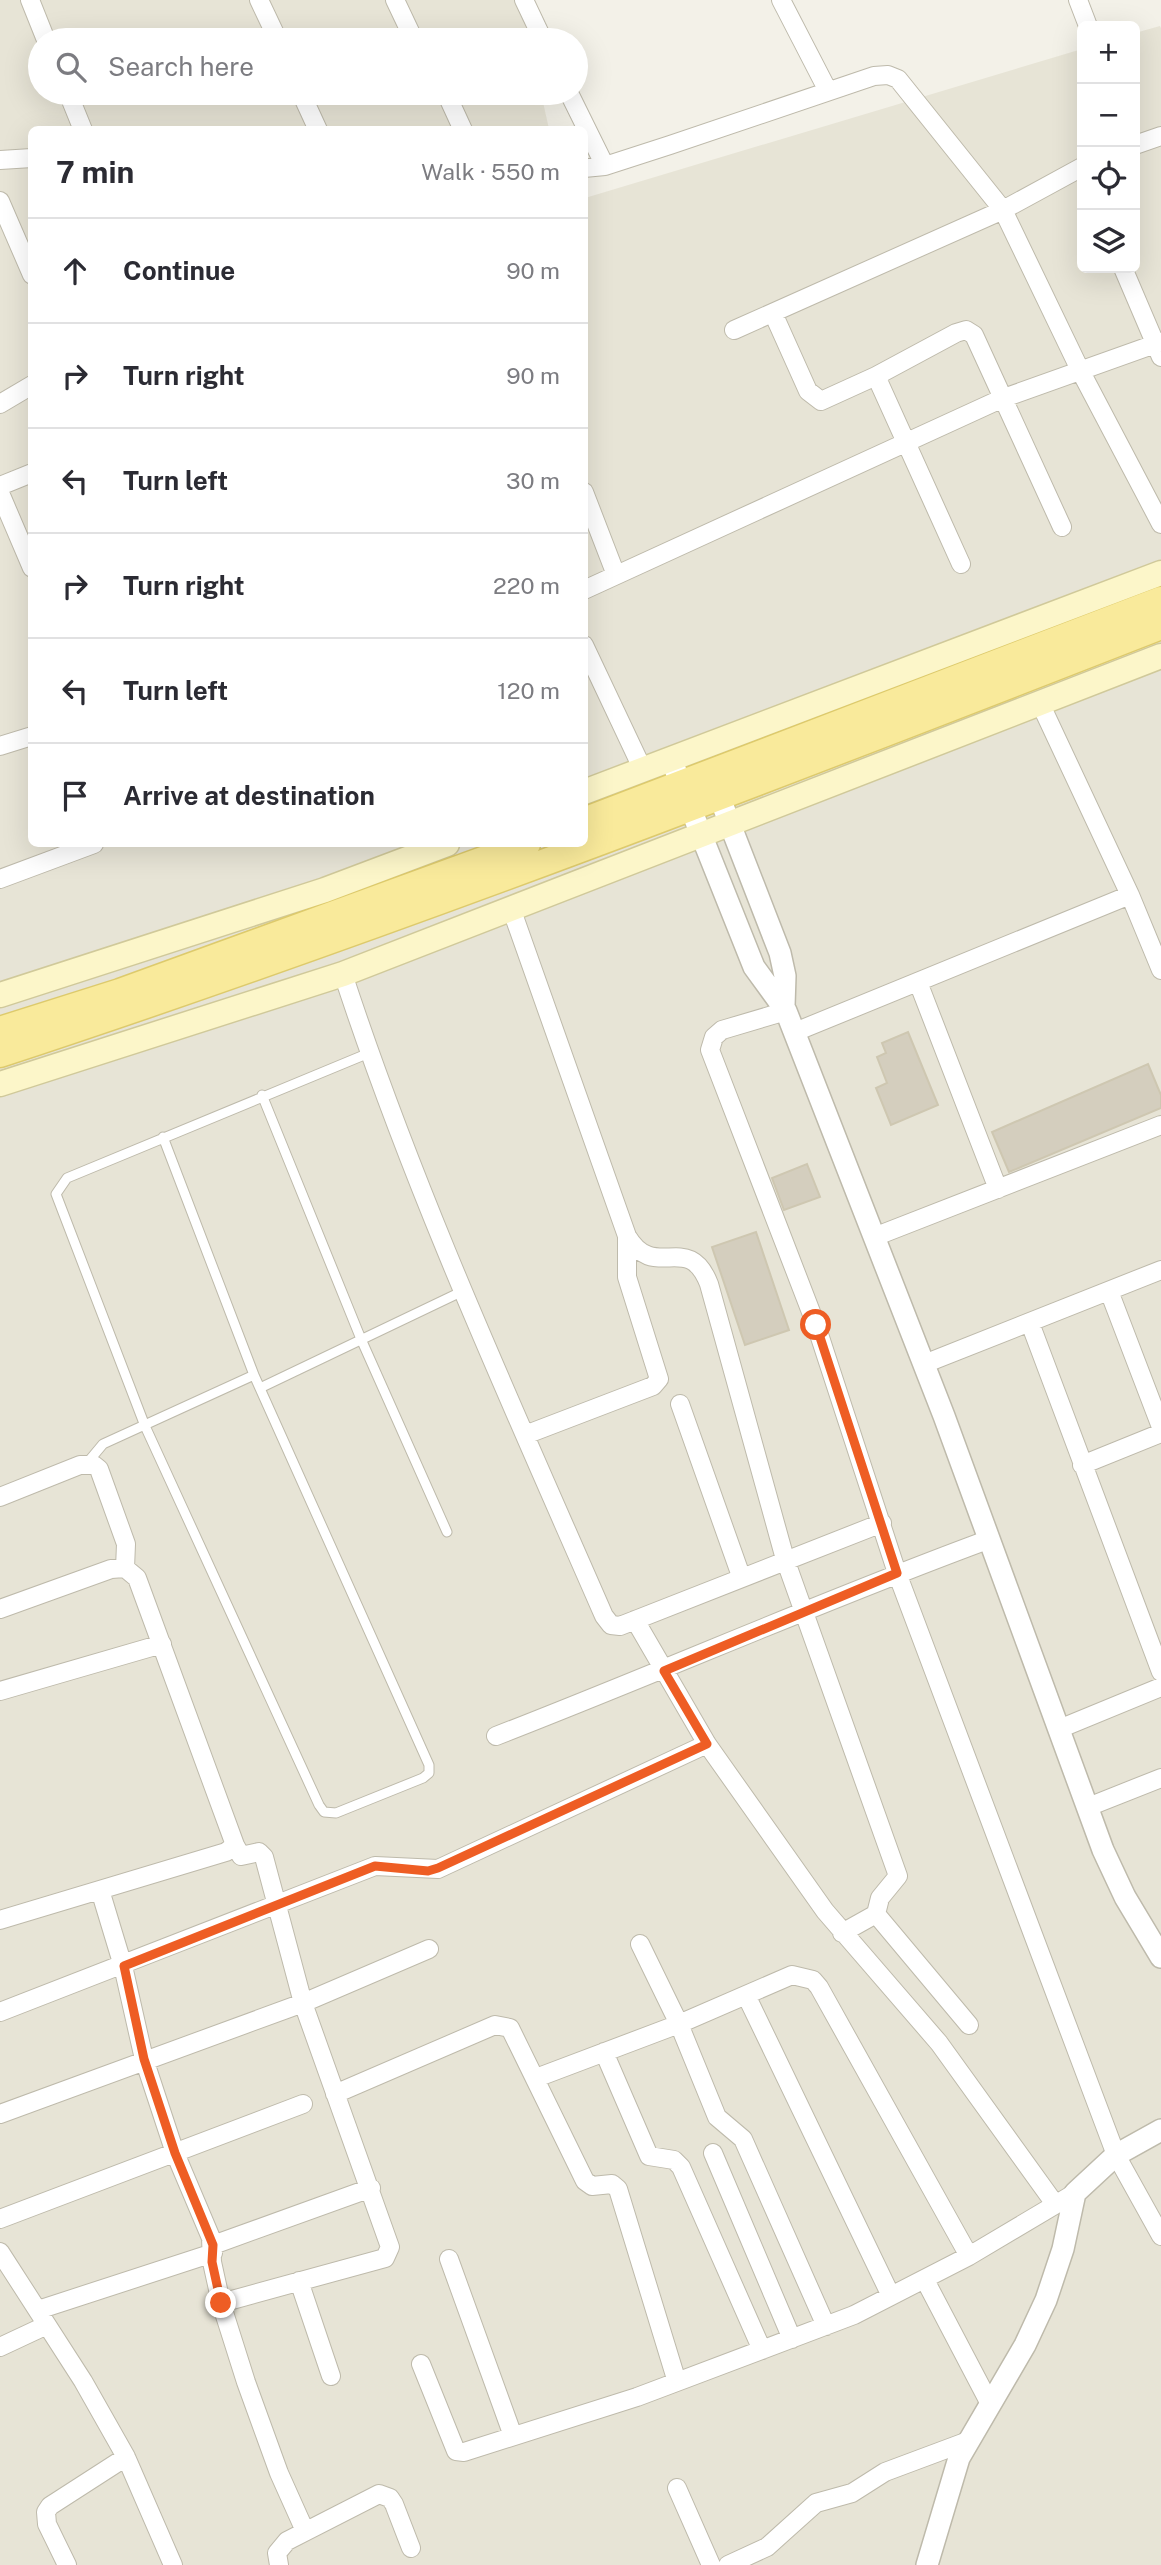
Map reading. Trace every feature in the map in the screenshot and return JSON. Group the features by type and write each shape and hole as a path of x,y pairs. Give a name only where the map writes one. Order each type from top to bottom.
{"main road":[{"path":"710,772 1161,573"},
{"path":"588,834 681,782 1161,600"},
{"path":"588,819 710,772 1161,626"},
{"path":"0,1084 343,974 1161,656"},
{"path":"588,790 643,769 681,782"},
{"path":"0,995 325,890 438,847"},
{"path":"0,1030 120,992 519,847"},
{"path":"0,1054 132,1011 526,869 565,847"}],"street":[{"path":"30,0 41,28"},
{"path":"395,0 408,28"},
{"path":"524,0 537,28"},
{"path":"781,0 828,91"},
{"path":"1078,0 1086,21"},
{"path":"260,1 272,28"},
{"path":"588,168 605,166 874,76 898,79 1003,210 1081,372 1161,524"},
{"path":"73,105 81,126"},
{"path":"307,105 316,126"},
{"path":"452,105 461,126"},
{"path":"575,105 585,126"},
{"path":"588,132 605,166"},
{"path":"1140,143 1161,136"},
{"path":"0,160 28,158"},
{"path":"734,330 1003,210 1077,172"},
{"path":"0,201 28,266"},
{"path":"588,588 1001,399 1159,348 1125,273"},
{"path":"773,313 813,397 821,401 876,376 956,332 966,330 981,346 1001,399 1062,527"},
{"path":"876,376 961,564"},
{"path":"0,404 28,387"},
{"path":"0,486 28,475"},
{"path":"0,493 28,559"},
{"path":"588,502 616,575"},
{"path":"588,653 643,769"},
{"path":"1040,703 1130,895 1161,970"},
{"path":"0,746 28,737"},
{"path":"710,772 783,965 785,1009"},
{"path":"681,782 754,967 785,1009 795,1032 924,1364 1088,1807 1125,1897 1161,1957"},
{"path":"0,879 86,847"},
{"path":"795,1032 1130,895"},
{"path":"511,908 626,1236 634,1249 645,1257 681,1256 702,1266 802,1614 898,1876 880,1898 876,1913 842,1933"},
{"path":"343,974 369,1052 463,1291 604,1616 611,1625 620,1626 741,1576 882,1523"},
{"path":"918,982 998,1189"},
{"path":"785,1009 722,1030 714,1037 710,1051 816,1325 897,1573 1116,2155 1161,2236"},
{"path":"874,1237 1161,1125"},
{"path":"525,1434 653,1386 659,1379 627,1277 626,1236"},
{"path":"924,1364 1161,1270"},
{"path":"1109,1291 1161,1427"},
{"path":"1030,1323 1161,1672"},
{"path":"680,1404 741,1576"},
{"path":"1082,1465 1161,1433"},
{"path":"0,1497 88,1462 99,1469 121,1532 128,1553 125,1568"},
{"path":"496,1736 664,1671 897,1573 990,1539"},
{"path":"0,1609 111,1569 125,1568 137,1578 235,1845 241,1856 255,1852 262,1854 303,2003 390,2247 389,2254 221,2303"},
{"path":"635,1620 707,1744 842,1933 939,2043 1055,2204"},
{"path":"0,1691 162,1644"},
{"path":"1059,1729 1161,1687"},
{"path":"0,2012 124,1966 375,1866 428,1871 438,1868 707,1744"},
{"path":"1088,1807 1161,1778"},
{"path":"0,1920 226,1853 235,1845"},
{"path":"100,1890 124,1966 144,2059 175,2153 213,2249 221,2303 279,2473 305,2531"},
{"path":"876,1913 969,2025"},
{"path":"640,1944 679,2024 717,2117 743,2139 826,2326"},
{"path":"0,2114 144,2059 303,2003 429,1949"},
{"path":"536,2078 679,2024 792,1975 813,1980 969,2256"},
{"path":"746,1995 891,2296"},
{"path":"335,2094 495,2025 510,2028 585,2181 592,2186 612,2184 618,2189 677,2382"},
{"path":"604,2052 649,2156 674,2160 681,2167 762,2350"},
{"path":"0,2219 303,2104"},
{"path":"421,2364 456,2451 464,2452 677,2382 826,2326 891,2296 969,2256 1075,2193 1116,2155 1161,2130"},
{"path":"713,2153 792,2339"},
{"path":"0,2347 42,2318 371,2188"},
{"path":"927,2565 953,2472 989,2402 1025,2345 1046,2300 1063,2249 1075,2193"},
{"path":"0,2252 126,2457 173,2565"},
{"path":"449,2259 513,2436"},
{"path":"925,2280 989,2402"},
{"path":"299,2281 331,2376"},
{"path":"728,2565 767,2547 816,2503 852,2493 885,2472 968,2441"},
{"path":"67,2565 47,2524 46,2512 126,2457"},
{"path":"677,2488 710,2565"},
{"path":"279,2565 277,2553 281,2547 305,2531 369,2498 385,2494 394,2504 411,2548"}],"lane":[{"path":"163,1137 254,1375 429,1765 429,1773 423,1778 336,1813 324,1812 319,1805 145,1426 56,1194 67,1178 163,1137 369,1052"},
{"path":"262,1096 361,1339 447,1532"},
{"path":"260,1388 463,1291"},
{"path":"88,1462 103,1444 254,1375"}],"shaded area":[{"path":"0,0 520,0 526,28 28,28 28,105 544,105 548,126 28,126 28,847 588,847 588,197 1077,50 1077,273 1140,273 1140,32 1160,26 1161,28 1161,2565 0,2565"}],"building":[{"path":"908,1032 938,1105 891,1125 876,1088 887,1083 877,1057 886,1053 882,1043"},
{"path":"1148,1064 1161,1095 1161,1108 1009,1172 992,1132"},
{"path":"807,1164 820,1197 784,1210 772,1178"},
{"path":"756,1232 789,1330 745,1345 712,1247"}],"route":[{"path":"221,2303 212,2262 211,2238 175,2153 144,2059 124,1966 375,1866 387,1865 428,1871 438,1868 707,1744 664,1671 897,1573 816,1325"}]}
